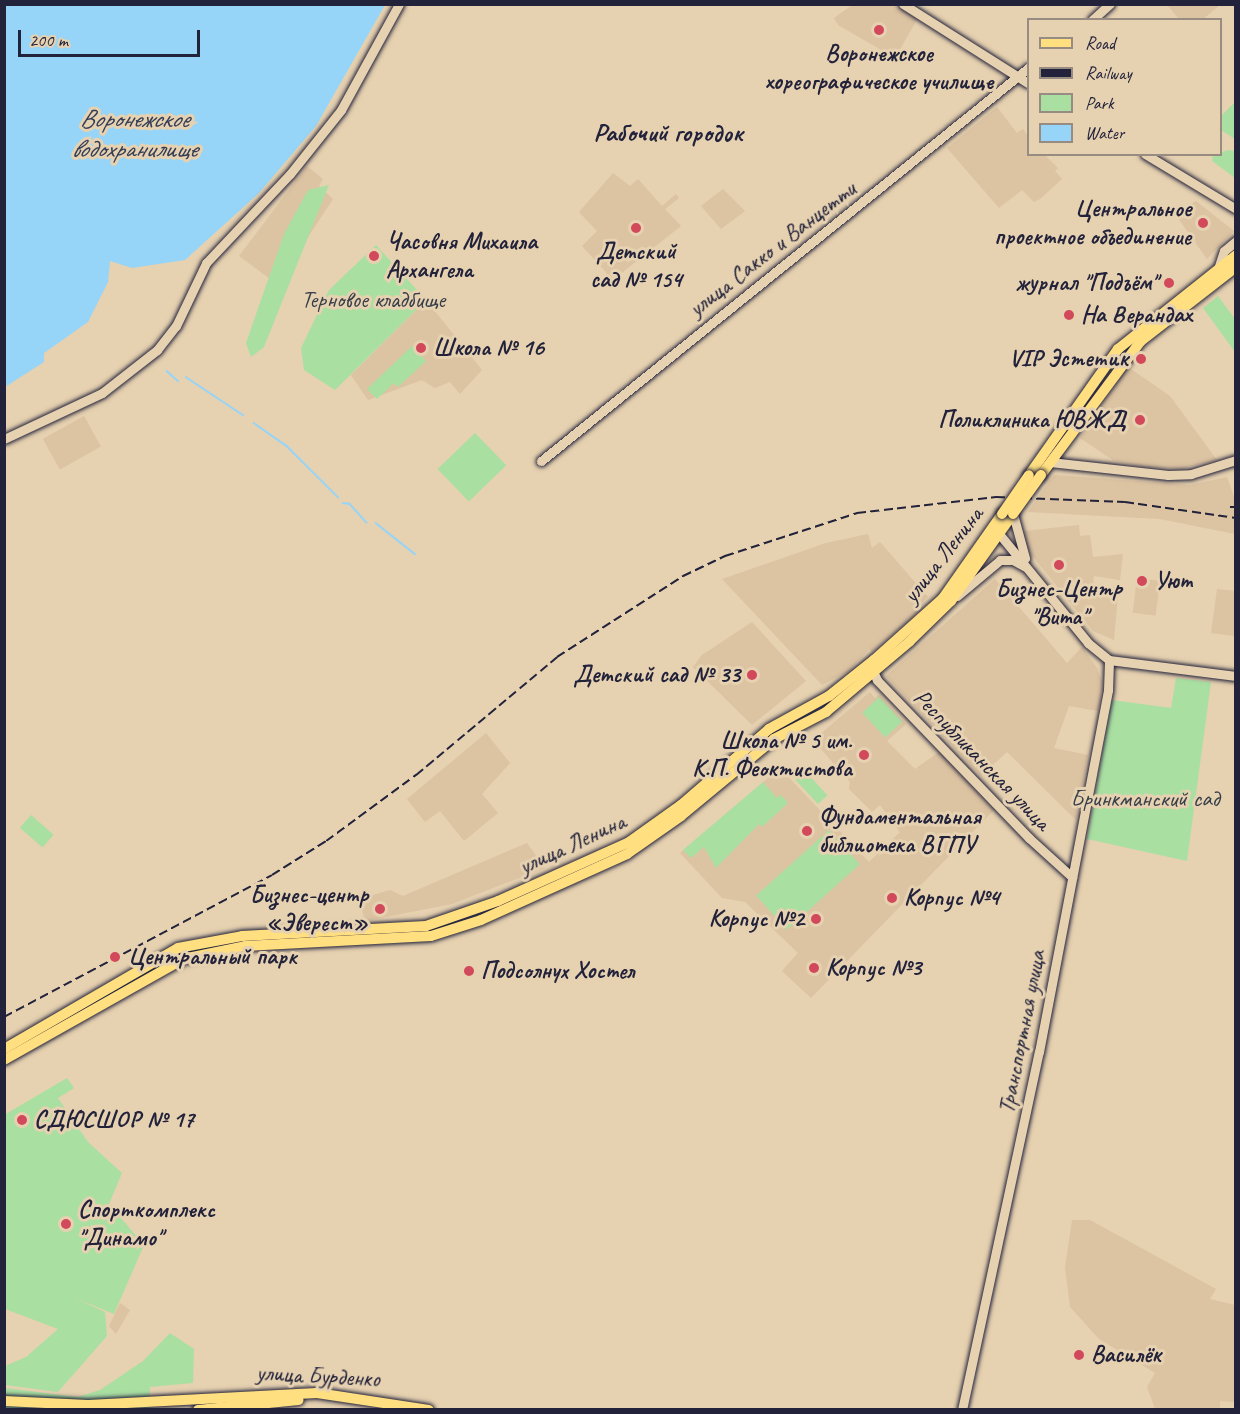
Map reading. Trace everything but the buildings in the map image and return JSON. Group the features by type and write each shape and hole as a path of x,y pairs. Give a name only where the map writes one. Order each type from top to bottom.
{"main road":[{"path":"4,439 102,393 157,350 176,326 213,254 290,174 341,110 399,4"},
{"path":"903,4 1027,83"},
{"path":"1094,18 1110,4"},
{"name":"улица Сакко и Ванцетти","path":"541,461 1027,70"},
{"path":"1148,156 1236,209"},
{"path":"1218,269 1224,252 1236,241"},
{"name":"улица Ленина","path":"951,601 997,530 1002,514 1118,349 1236,255"},
{"name":"улица Ленина","path":"4,1060 160,968 206,952 431,936 512,906 634,850 765,746 826,712 872,668 943,598 997,530 1013,514 1141,341 1236,267"},
{"path":"1050,462 1168,475 1203,472 1236,460"},
{"path":"1013,514 1031,571"},
{"path":"997,530 1088,643 1110,660 1236,676"},
{"name":"улица Ленина","path":"4,1049 178,948 242,936 426,926 498,901 640,836 768,729 829,696 872,668 1000,560 1016,561 1031,571"},
{"name":"Транспортная улица","path":"962,1410 984,1325 1108,690 1110,660"},
{"name":"Республиканская улица","path":"872,668 877,680 1072,877"},
{"name":"улица Бурденко","path":"4,1401 87,1405 204,1396 334,1394 429,1410"},
{"name":"улица Бурденко","path":"198,1410 315,1399 405,1410"}],"shaded area":[{"name":"Воронежское хореографическое училище","path":"854,4 896,5 918,18 895,58 838,25 834,18"},
{"path":"1167,5 1220,5 1204,18 1178,18"},
{"path":"997,107 1017,133 1023,129 1027,135 1027,156 1046,156 1058,168 1055,171 1062,179 1034,202 1022,190 999,208 947,148"},
{"path":"307,166 323,179 319,186 333,199 277,284 239,256"},
{"name":"Детский сад № 154","path":"613,173 630,186 638,179 662,206 676,194 679,198 665,209 681,226 613,280 582,246 597,231 579,212"},
{"path":"723,189 745,211 721,229 701,206"},
{"name":"Центральное проектное объединение","path":"1196,201 1234,231 1207,259 1175,214"},
{"name":"Школа № 16","path":"426,300 482,370 460,394 450,382 435,388 422,380 368,400 351,375"},
{"name":"Поликлиника ЮВЖД","path":"1128,367 1170,396 1217,460 1180,469 1147,467 1114,461 1080,438"},
{"path":"84,416 101,447 60,469 43,439"},
{"path":"1054,475 1190,485 1227,477 1235,500 1235,534 1160,519 1028,512"},
{"path":"1079,525 1080,536 1090,535 1093,557 1123,554 1120,580 1094,576 1092,589 1118,595 1114,640 1093,631 1027,549 1024,531"},
{"path":"868,534 872,548 880,542 928,597 920,604 923,608 872,652 869,649 849,671 822,685 722,579 826,543"},
{"path":"1137,578 1160,581 1156,616 1133,613"},
{"path":"995,579 1067,663 1082,647 1097,668 1103,684 1098,711 1069,706 1054,748 1088,755 1076,820 1007,752 981,776 886,676"},
{"path":"1217,589 1235,591 1235,636 1211,633"},
{"name":"Детский сад № 33","path":"752,622 806,681 752,725 693,667 702,655"},
{"path":"870,692 875,698 879,695 906,724 887,741 915,769 939,752 994,810 811,998 782,971 798,953 745,902 722,898 680,853 780,768 869,862 900,832 880,805 872,812 849,789 850,782 813,740"},
{"path":"486,733 510,763 482,794 498,813 464,841 440,811 425,822 407,799"},
{"path":"527,843 545,868 452,904 365,921 359,899 390,890 403,896"},
{"path":"1072,1220 1090,1220 1216,1289 1210,1299 1235,1305 1235,1402 1220,1401 1220,1409 1155,1409 1147,1387 1155,1373 1099,1339 1070,1307 1065,1267"},
{"path":"120,1303 130,1310 116,1334 109,1326"}],"green space":[{"path":"1235,102 1236,139 1222,131 1222,115"},
{"path":"1235,151 1235,178 1212,161 1213,156 1222,156 1222,152"},
{"path":"329,185 264,347 251,357 246,343 284,234 308,190"},
{"name":"Терновое кладбище","path":"376,245 426,300 335,390 304,370 301,348 329,290"},
{"path":"1218,296 1235,319 1235,352 1203,308"},
{"path":"412,346 426,361 398,387 394,383 377,399 367,389"},
{"path":"475,433 506,465 469,501 438,469"},
{"name":"Бринкманский сад","path":"1176,678 1211,682 1187,861 1087,839 1112,700 1171,708"},
{"path":"879,697 902,722 885,738 862,713"},
{"path":"805,771 828,795 818,804 795,780"},
{"path":"763,782 777,798 781,795 788,803 762,827 759,824 716,868 704,847 691,858 683,850"},
{"path":"31,815 54,835 42,848 20,828"},
{"path":"829,830 860,864 787,930 756,896"},
{"name":"Спорткомплекс \"Динамо\"","path":"67,1078 74,1088 58,1098 88,1142 122,1173 109,1204 144,1245 114,1314 75,1298 105,1312 107,1336 58,1392 5,1385 5,1366 26,1357 58,1329 5,1309 4,1115"},
{"path":"170,1333 194,1349 193,1383 150,1387 149,1409 5,1410 5,1388 78,1397 100,1390 143,1361"}],"water":[{"name":"Воронежское водохранилище","path":"5,4 385,5 316,126 259,193 185,260 132,268 110,261 108,282 88,322 44,353 44,362 5,387"}],"waterway":[{"path":"167,371 178,381"},
{"path":"186,377 243,415"},
{"path":"254,423 286,445 338,497"},
{"path":"343,503 350,504 367,523"},
{"path":"376,523 415,554"}],"railway":[{"path":"4,1017 272,875 326,841 416,775 557,657 683,576 725,556 857,513 996,497 1125,502 1236,518"},
{"path":"1230,507 1236,507"}],"place":[{"name":"Воронежское хореографическое училище","path":"879,30"},
{"name":"Центральное проектное объединение","path":"1203,223"},
{"name":"Детский сад № 154","path":"636,228"},
{"name":"Часовня Михаила Архангела","path":"374,256"},
{"name":"журнал \"Подъём\"","path":"1169,283"},
{"name":"На Верандах","path":"1069,315"},
{"name":"Школа № 16","path":"421,348"},
{"name":"VIP Эстетик","path":"1141,359"},
{"name":"Поликлиника ЮВЖД","path":"1140,420"},
{"name":"Бизнес-Центр \"Вита\"","path":"1059,565"},
{"name":"Уют","path":"1142,581"},
{"name":"Детский сад № 33","path":"752,675"},
{"name":"Школа № 5 им. К.П. Феоктистова","path":"864,755"},
{"name":"Фундаментальная библиотека ВГПУ","path":"807,831"},
{"name":"Корпус №4","path":"892,898"},
{"name":"Бизнес-центр «Эверест»","path":"380,909"},
{"name":"Корпус №2","path":"816,919"},
{"name":"Центральный парк","path":"115,957"},
{"name":"Корпус №3","path":"814,968"},
{"name":"Подсолнух Хостел","path":"469,971"},
{"name":"СДЮСШОР № 17","path":"22,1120"},
{"name":"Спорткомплекс \"Динамо\"","path":"66,1224"},
{"name":"Василёк","path":"1079,1355"}],"district":[{"name":"Рабочий городок","path":"668,133"}]}
